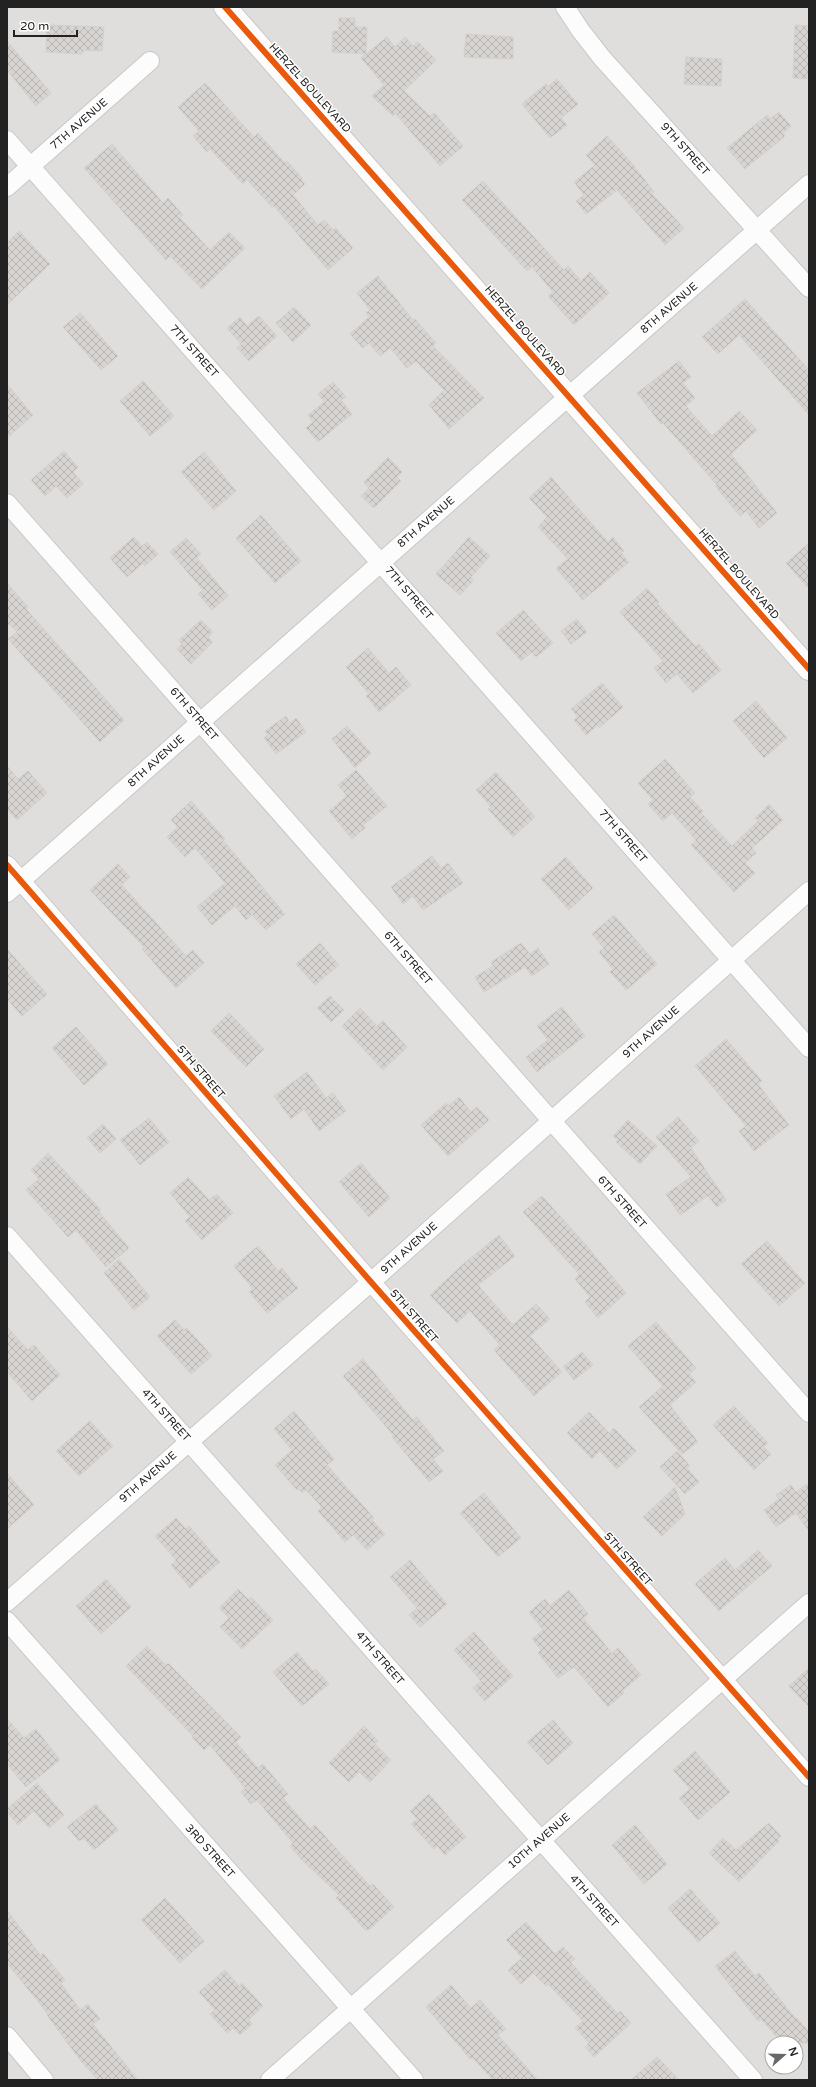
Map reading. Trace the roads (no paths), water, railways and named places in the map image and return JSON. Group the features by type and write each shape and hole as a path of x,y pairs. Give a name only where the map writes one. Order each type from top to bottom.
{"street":[{"name":"HERZEL BOULEVARD","path":"225,7 809,669"},
{"name":"9TH STREET","path":"566,7 581,31 602,58 809,288"},
{"name":"7TH AVENUE","path":"7,187 150,61"},
{"name":"7TH STREET","path":"7,140 381,561 809,1048"},
{"name":"8TH AVENUE","path":"7,893 809,184"},
{"name":"6TH STREET","path":"7,503 550,1121 809,1413"},
{"name":"5TH STREET","path":"7,865 371,1282 722,1681 809,1777"},
{"name":"9TH AVENUE","path":"7,1602 371,1282 809,891"},
{"name":"4TH STREET","path":"7,1236 753,2080"},
{"name":"10TH AVENUE","path":"270,2080 809,1604"},
{"name":"3RD STREET","path":"7,1621 414,2080"},
{"path":"7,2036 44,2080"}]}
